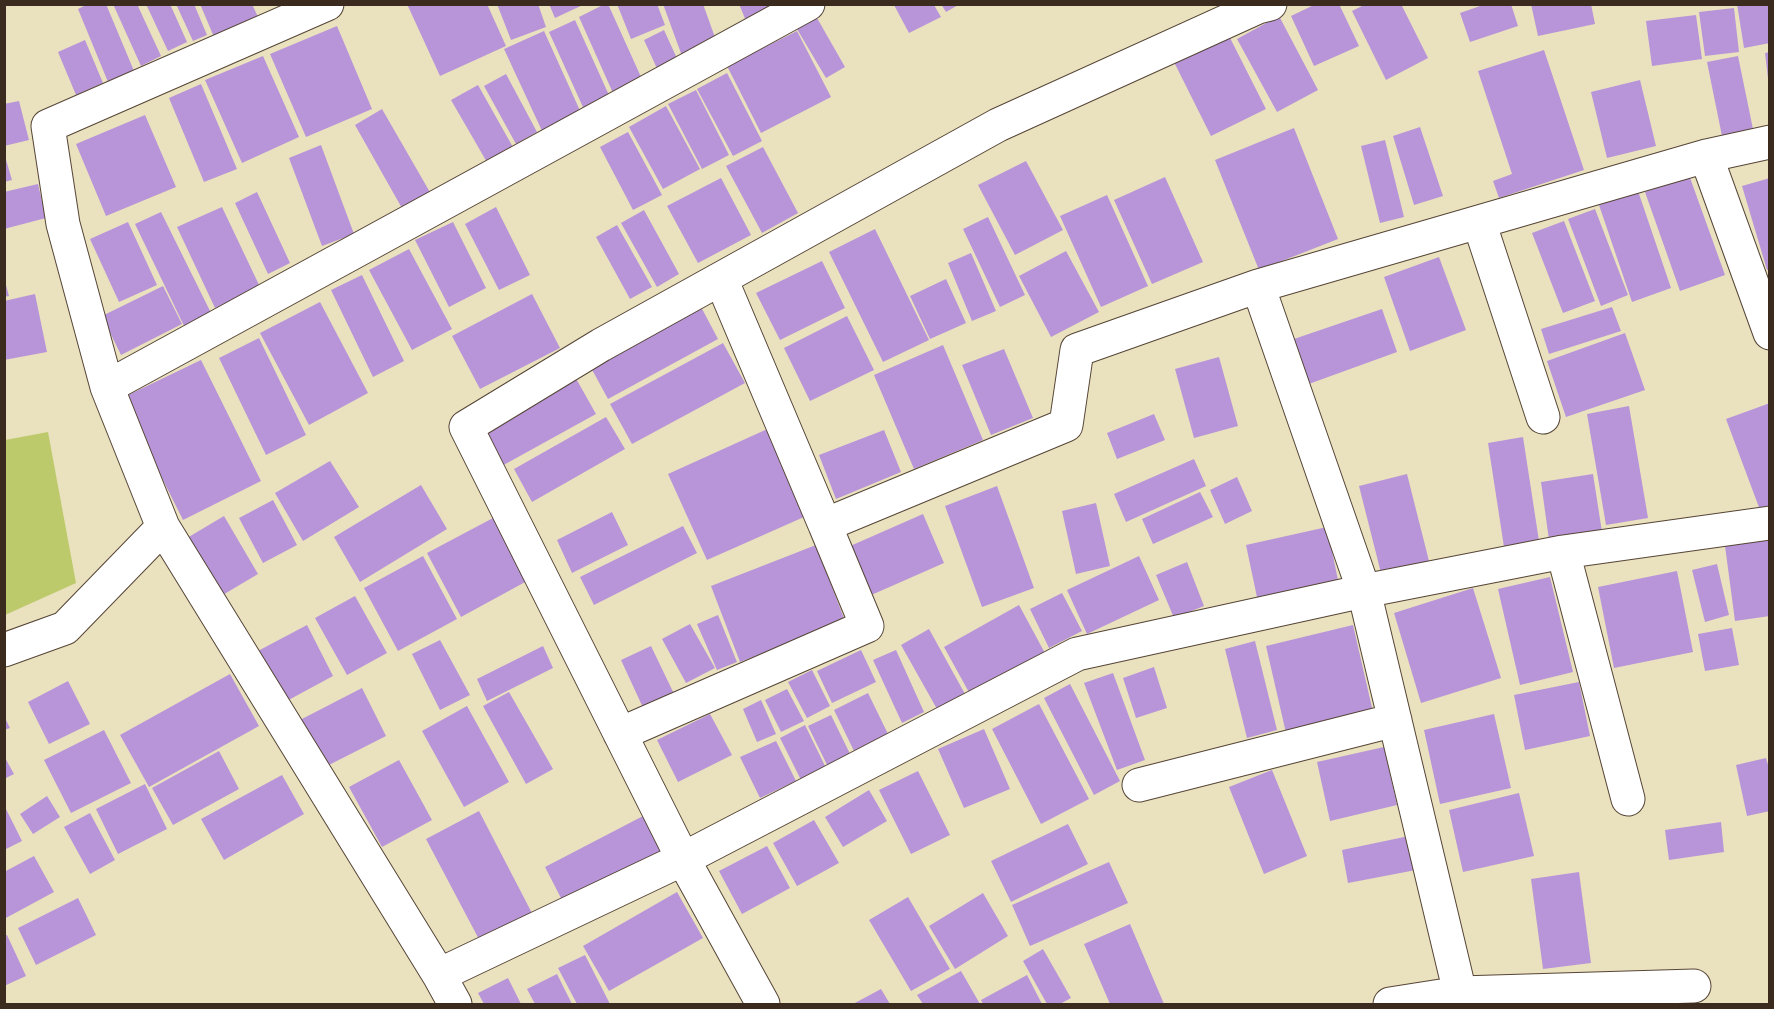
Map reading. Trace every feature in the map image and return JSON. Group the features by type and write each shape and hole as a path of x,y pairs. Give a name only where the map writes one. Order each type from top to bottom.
{"street":[{"path":"327,4 48,126 63,224 107,387 163,527 439,975 455,1005"},
{"path":"107,387 808,4"},
{"path":"763,1005 683,859 466,427 601,345 998,125 1270,4"},
{"path":"825,525 1066,426 1077,350 1258,286 1706,156 1770,142"},
{"path":"1706,156 1770,333"},
{"path":"1479,222 1543,417"},
{"path":"620,734 867,626 721,279"},
{"path":"1258,286 1364,591 1460,993"},
{"path":"439,975 683,859 1077,654 1364,591 1563,552 1770,523"},
{"path":"4,650 65,628 163,527"},
{"path":"1563,552 1628,799"},
{"path":"1139,785 1395,720"},
{"path":"1390,1005 1460,993 1694,986"}],"green space":[{"path":"48,432 76,583 5,615 5,440"}],"building":[{"path":"88,4 106,4 134,71 108,82 78,9"},
{"path":"113,4 137,4 161,56 141,66"},
{"path":"146,4 170,4 187,42 168,51"},
{"path":"176,4 194,4 207,35 193,41"},
{"path":"200,4 252,4 258,17 214,37"},
{"path":"407,4 487,4 506,46 440,76"},
{"path":"497,4 538,4 546,27 511,40"},
{"path":"549,4 585,4 555,18"},
{"path":"608,4 646,88 617,102 579,17"},
{"path":"617,4 657,4 665,25 631,39"},
{"path":"663,4 703,4 717,43 682,56"},
{"path":"739,4 784,4 746,21"},
{"path":"941,4 960,4 946,12"},
{"path":"1316,4 1339,4 1359,46 1314,66 1291,16"},
{"path":"1366,4 1401,4 1428,58 1386,80 1352,11"},
{"path":"1486,4 1511,4 1518,26 1470,42 1460,13"},
{"path":"1531,4 1591,4 1595,24 1538,36"},
{"path":"1737,4 1770,4 1770,43 1744,48"},
{"path":"894,5 934,5 941,17 909,33"},
{"path":"1734,8 1739,52 1705,56 1699,12"},
{"path":"1696,15 1702,59 1652,66 1646,21"},
{"path":"1279,16 1318,90 1277,112 1237,39"},
{"path":"817,18 845,67 826,78 797,29"},
{"path":"575,20 613,104 587,116 549,32"},
{"path":"337,26 372,109 306,137 270,54"},
{"path":"664,30 680,65 660,75 644,40"},
{"path":"544,31 582,115 543,133 504,49"},
{"path":"797,31 831,97 761,133 727,66"},
{"path":"1227,32 1266,109 1211,136 1173,60"},
{"path":"85,40 103,83 76,95 58,52"},
{"path":"1544,50 1584,170 1499,198 1493,181 1512,174 1478,71"},
{"path":"1770,52 1770,78 1768,78 1765,53"},
{"path":"263,56 299,137 242,163 205,80"},
{"path":"1738,56 1754,134 1723,141 1707,62"},
{"path":"727,73 762,141 733,156 697,89"},
{"path":"506,74 537,132 516,144 484,86"},
{"path":"1640,80 1656,146 1607,158 1591,92"},
{"path":"201,84 237,169 204,182 169,98"},
{"path":"478,85 514,149 488,164 451,100"},
{"path":"696,90 729,155 702,169 668,104"},
{"path":"19,101 29,140 4,146 4,104"},
{"path":"666,106 700,169 663,189 629,127"},
{"path":"382,109 431,194 403,210 355,125"},
{"path":"145,115 176,187 106,216 76,144"},
{"path":"1420,127 1443,196 1414,205 1393,136"},
{"path":"1294,128 1338,239 1259,270 1215,160"},
{"path":"628,132 662,195 633,210 600,147"},
{"path":"1385,140 1404,217 1380,223 1361,146"},
{"path":"321,145 354,234 322,246 289,158"},
{"path":"763,147 798,213 762,233 726,166"},
{"path":"4,153 12,180 4,182"},
{"path":"1026,161 1063,230 1015,255 978,185"},
{"path":"1689,175 1725,275 1680,291 1645,192"},
{"path":"1165,177 1203,262 1152,284 1114,200"},
{"path":"721,178 751,235 698,263 667,206"},
{"path":"1770,178 1770,269 1767,270 1742,186"},
{"path":"38,184 46,218 4,229 4,192"},
{"path":"1638,191 1671,288 1632,302 1599,205"},
{"path":"257,192 290,263 268,274 235,203"},
{"path":"1107,195 1148,286 1101,307 1060,216"},
{"path":"222,207 260,287 215,308 177,227"},
{"path":"496,207 530,275 499,290 465,224"},
{"path":"1595,209 1628,295 1601,306 1568,219"},
{"path":"644,210 679,274 657,287 621,223"},
{"path":"161,212 213,317 186,330 135,224"},
{"path":"988,217 1025,295 1000,307 963,229"},
{"path":"1564,221 1595,301 1563,313 1532,233"},
{"path":"128,222 157,285 119,302 90,239"},
{"path":"453,222 486,288 449,307 415,240"},
{"path":"617,225 652,287 630,299 596,237"},
{"path":"875,229 929,340 883,362 829,252"},
{"path":"409,249 452,329 412,350 369,270"},
{"path":"1066,251 1099,312 1051,337 1019,276"},
{"path":"971,253 996,311 972,321 948,263"},
{"path":"1439,257 1466,330 1410,351 1384,277"},
{"path":"822,261 845,308 780,340 756,293"},
{"path":"362,275 404,361 373,377 331,290"},
{"path":"4,278 9,296 4,297"},
{"path":"946,279 966,323 930,339 910,296"},
{"path":"163,286 182,324 121,355 102,316"},
{"path":"35,294 47,352 4,360 4,301"},
{"path":"532,294 560,348 480,389 452,336"},
{"path":"320,302 368,393 309,425 260,333"},
{"path":"700,305 718,339 608,399 589,364"},
{"path":"1612,307 1621,331 1549,354 1541,329"},
{"path":"1382,309 1397,352 1306,385 1291,340"},
{"path":"847,316 874,370 810,401 784,348"},
{"path":"1625,333 1645,390 1566,417 1547,361"},
{"path":"259,338 306,435 266,455 219,358"},
{"path":"723,343 745,383 632,444 610,404"},
{"path":"943,345 983,440 914,469 874,375"},
{"path":"1004,349 1033,418 991,435 962,365"},
{"path":"1219,357 1238,426 1194,438 1175,369"},
{"path":"201,360 261,481 183,520 122,398"},
{"path":"574,375 596,414 500,467 478,428"},
{"path":"1770,403 1770,506 1760,510 1726,419"},
{"path":"1629,406 1648,518 1606,525 1587,414"},
{"path":"1154,414 1165,440 1117,459 1107,433"},
{"path":"606,417 625,449 532,502 514,469"},
{"path":"774,426 813,513 707,560 668,474"},
{"path":"884,430 901,472 836,499 819,455"},
{"path":"1523,437 1539,541 1504,547 1488,443"},
{"path":"1194,459 1206,486 1126,522 1114,494"},
{"path":"330,461 359,507 303,541 275,493"},
{"path":"1407,474 1430,565 1382,577 1359,486"},
{"path":"1593,474 1602,532 1549,540 1541,482"},
{"path":"1237,477 1252,511 1225,524 1210,490"},
{"path":"421,485 447,529 360,582 334,537"},
{"path":"997,486 1034,588 982,607 945,506"},
{"path":"1200,492 1213,517 1153,544 1142,519"},
{"path":"273,500 297,545 263,563 239,518"},
{"path":"1096,503 1110,566 1076,574 1062,511"},
{"path":"612,512 628,545 572,573 557,540"},
{"path":"923,514 944,563 869,596 848,547"},
{"path":"224,516 258,574 221,596 187,538"},
{"path":"493,518 527,581 461,617 427,553"},
{"path":"683,526 697,553 594,605 580,577"},
{"path":"1327,527 1339,585 1258,602 1246,545"},
{"path":"1770,540 1770,616 1735,621 1725,546"},
{"path":"816,545 845,621 740,662 711,586"},
{"path":"423,556 457,619 398,651 364,588"},
{"path":"1139,556 1159,600 1087,634 1067,590"},
{"path":"1187,562 1204,606 1174,618 1156,575"},
{"path":"1717,564 1729,615 1705,622 1692,570"},
{"path":"1677,571 1693,652 1614,668 1598,587"},
{"path":"1550,577 1573,672 1520,685 1498,589"},
{"path":"1473,588 1501,678 1421,703 1394,613"},
{"path":"1062,593 1082,631 1049,648 1030,609"},
{"path":"355,596 387,653 347,675 315,618"},
{"path":"1019,605 1046,655 971,696 944,647"},
{"path":"718,615 737,662 717,670 697,624"},
{"path":"690,624 715,668 686,683 662,639"},
{"path":"307,625 333,676 283,703 256,652"},
{"path":"1353,625 1373,712 1286,733 1266,646"},
{"path":"1732,628 1739,665 1705,671 1698,634"},
{"path":"929,629 965,694 937,709 901,645"},
{"path":"440,640 470,695 440,710 412,654"},
{"path":"1255,641 1277,730 1247,738 1225,649"},
{"path":"543,646 553,668 487,701 477,679"},
{"path":"651,646 676,698 645,712 621,660"},
{"path":"861,650 876,682 832,703 817,671"},
{"path":"896,650 924,712 902,723 873,660"},
{"path":"1154,667 1167,708 1136,718 1123,678"},
{"path":"812,670 830,706 807,718 788,682"},
{"path":"1113,673 1145,760 1117,770 1084,683"},
{"path":"230,674 259,726 149,787 120,735"},
{"path":"68,681 90,724 49,744 28,702"},
{"path":"1579,682 1590,736 1525,750 1514,695"},
{"path":"1070,684 1120,781 1094,795 1044,698"},
{"path":"362,688 386,736 325,767 300,720"},
{"path":"787,689 804,721 781,732 765,700"},
{"path":"509,692 553,769 526,784 483,706"},
{"path":"868,693 888,734 854,751 834,710"},
{"path":"761,700 776,734 757,742 743,709"},
{"path":"1039,704 1089,799 1041,824 992,729"},
{"path":"467,706 509,782 464,807 422,731"},
{"path":"710,714 732,755 678,782 657,740"},
{"path":"1494,714 1511,788 1440,804 1424,730"},
{"path":"831,715 853,760 830,771 808,726"},
{"path":"4,716 10,728 4,730"},
{"path":"805,725 827,770 802,782 780,738"},
{"path":"984,729 1010,789 964,808 938,749"},
{"path":"104,730 131,783 71,813 44,760"},
{"path":"776,741 796,781 760,798 740,757"},
{"path":"1384,747 1397,805 1330,821 1317,762"},
{"path":"219,751 239,789 173,825 152,788"},
{"path":"4,756 14,774 4,779"},
{"path":"1766,758 1770,772 1770,811 1747,816 1736,765"},
{"path":"399,760 432,820 382,847 349,787"},
{"path":"1272,770 1307,856 1264,874 1229,787"},
{"path":"918,771 950,835 911,854 879,790"},
{"path":"282,775 304,814 224,860 201,819"},
{"path":"145,784 167,829 118,854 96,809"},
{"path":"869,790 887,821 843,847 825,817"},
{"path":"1519,793 1534,856 1463,872 1449,810"},
{"path":"47,796 60,817 33,834 20,814"},
{"path":"4,805 22,841 4,850"},
{"path":"479,811 534,917 482,945 426,839"},
{"path":"90,813 115,860 90,874 64,827"},
{"path":"645,815 663,850 563,902 545,867"},
{"path":"814,820 839,863 797,886 773,843"},
{"path":"1721,822 1724,852 1669,860 1665,830"},
{"path":"1068,824 1088,864 1011,902 991,861"},
{"path":"1409,836 1416,870 1348,883 1342,850"},
{"path":"767,846 790,888 742,914 719,871"},
{"path":"34,856 54,892 4,919 4,872"},
{"path":"1109,862 1128,903 1030,946 1012,905"},
{"path":"1579,872 1591,963 1543,969 1531,879"},
{"path":"677,892 703,938 609,991 583,946"},
{"path":"983,893 1008,936 955,969 929,926"},
{"path":"908,897 950,969 911,991 869,920"},
{"path":"78,898 96,935 36,965 18,928"},
{"path":"1130,924 1164,1004 1110,1004 1084,944"},
{"path":"7,935 26,976 4,986 4,936"},
{"path":"1043,949 1071,998 1060,1004 1047,1004 1023,961"},
{"path":"585,955 610,1004 577,1004 558,968"},
{"path":"961,971 980,1004 923,1004 917,995"},
{"path":"557,974 572,1004 535,1004 527,989"},
{"path":"1027,975 1042,1004 983,1004 981,1000"},
{"path":"508,978 521,1004 484,1004 478,993"},
{"path":"881,989 890,1004 853,1004"}]}
